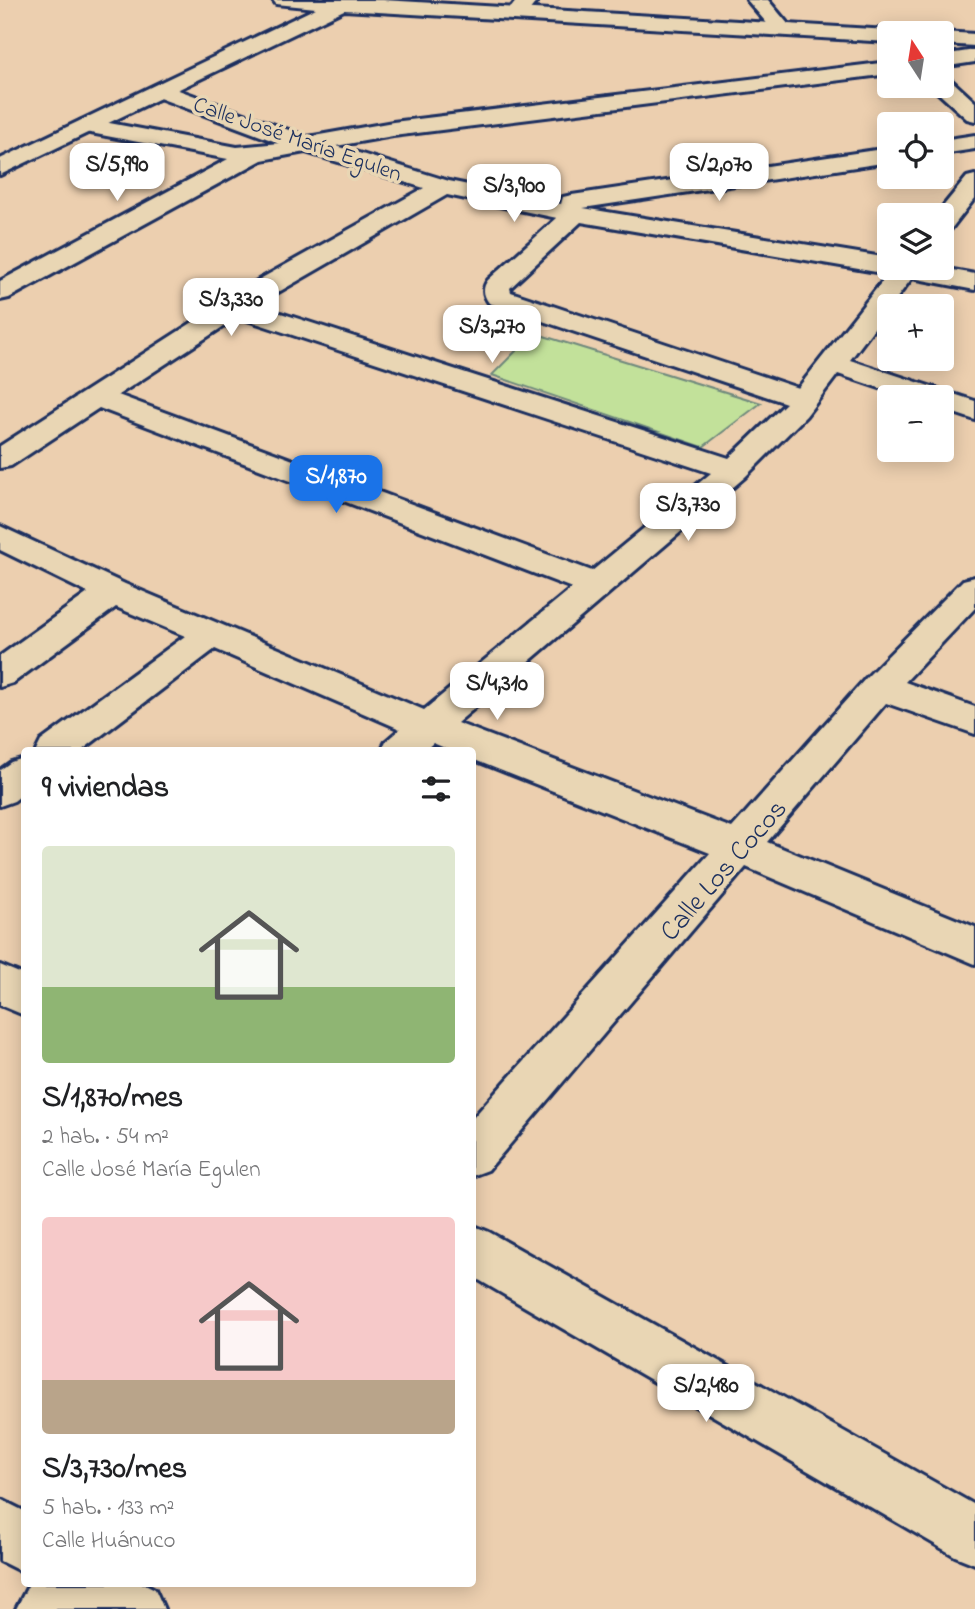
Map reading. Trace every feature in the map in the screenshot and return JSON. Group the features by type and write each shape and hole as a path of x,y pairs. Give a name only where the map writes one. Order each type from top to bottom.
{"street":[{"path":"284,0 339,4 522,7 784,31 877,35"},
{"path":"757,0 784,31"},
{"path":"0,169 339,4"},
{"path":"954,39 975,40"},
{"path":"954,59 975,56"},
{"path":"88,126 237,154 255,154 393,129 877,69"},
{"name":"Calle José María Egulen","path":"162,91 307,145 444,187 576,214 877,264"},
{"path":"954,95 975,114"},
{"path":"954,145 975,142"},
{"path":"0,292 255,154"},
{"path":"542,207 877,157"},
{"path":"954,209 975,182"},
{"path":"0,459 235,307 444,187"},
{"path":"576,214 497,286 498,297 804,400"},
{"path":"954,278 975,282"},
{"path":"403,747 734,470 804,400 895,280"},
{"path":"235,307 734,470"},
{"path":"832,363 898,385"},
{"path":"94,396 596,585"},
{"path":"954,404 975,411"},
{"path":"0,537 113,592 427,726 741,848 975,946"},
{"name":"Calle Los Cocos","path":"476,1148 879,687 975,587"},
{"path":"0,674 113,592"},
{"path":"59,747 212,634"},
{"path":"879,687 975,721"},
{"path":"0,791 21,774"},
{"path":"0,983 21,995"},
{"path":"476,1251 975,1536"},
{"path":"0,1527 21,1543"},
{"path":"45,1609 63,1587"},
{"path":"89,1587 135,1609"}],"green space":[{"path":"534,333 761,403 703,447 492,375"}]}
